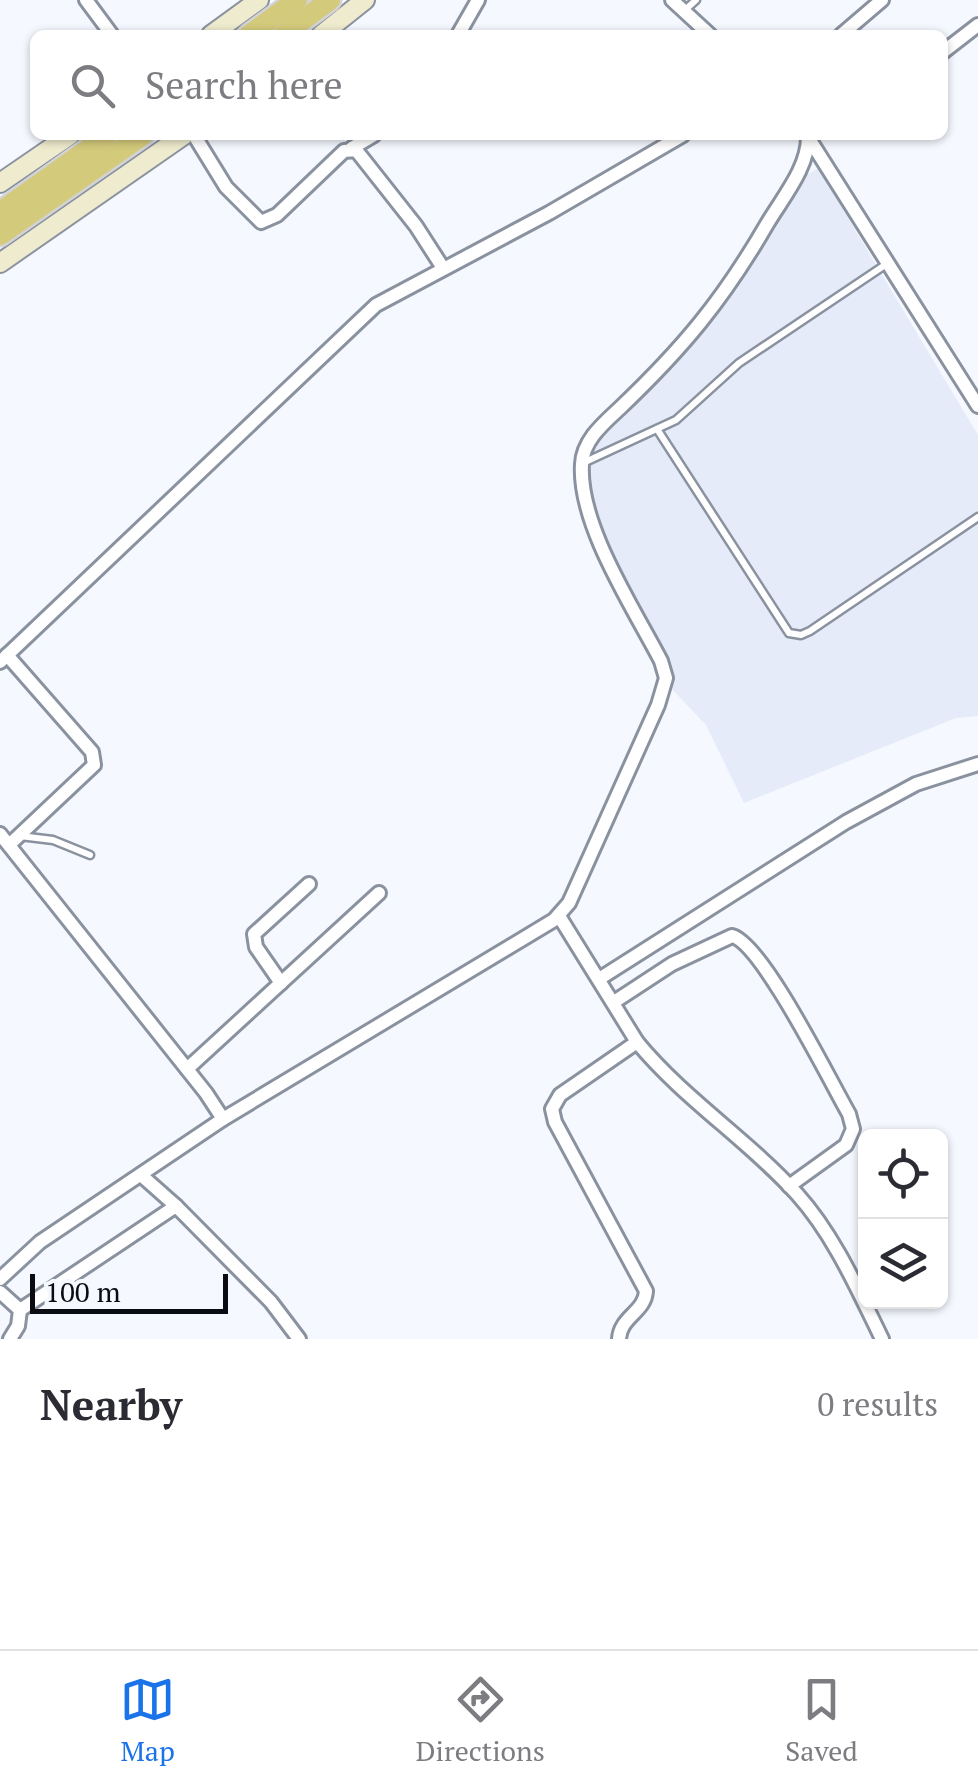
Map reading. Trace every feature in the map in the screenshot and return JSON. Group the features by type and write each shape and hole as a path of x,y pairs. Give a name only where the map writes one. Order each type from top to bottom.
{"highway":[{"path":"256,30 296,0"},
{"path":"290,30 330,0"},
{"path":"0,212 101,140"},
{"path":"0,234 136,140"}],"main road":[{"path":"218,30 259,0"},
{"path":"327,30 365,0"},
{"path":"0,184 63,140"},
{"path":"0,262 177,140"}],"street":[{"path":"86,0 108,30"},
{"path":"461,30 478,0"},
{"path":"672,0 705,30"},
{"path":"848,30 882,0"},
{"path":"948,48 978,25"},
{"path":"197,140 226,187 262,222 277,215 323,168 366,140"},
{"path":"223,1119 9,838 91,772 94,758 4,659 356,320 385,299 558,208 674,140"},
{"path":"0,1279 40,1242 223,1119 559,916 575,892 644,742 666,678 593,528 582,463 588,444 600,427 673,356 729,288 803,164 807,140"},
{"path":"811,140 978,406"},
{"path":"352,148 416,226 443,268"},
{"path":"599,979 863,812 916,784 978,764"},
{"path":"281,983 256,947 254,934 309,884"},
{"path":"187,1068 379,893"},
{"path":"559,916 637,1042 677,1088 743,1141 812,1214 848,1271 882,1339"},
{"path":"614,1002 683,958 732,936 744,940 774,982 849,1114 853,1129 846,1145 789,1186"},
{"path":"619,1339 621,1326 644,1303 646,1291 555,1122 552,1109 560,1096 637,1042"},
{"path":"141,1174 262,1293 299,1339"},
{"path":"10,1339 18,1326 20,1310 176,1206"},
{"path":"0,1292 20,1310"}],"lane":[{"path":"684,10 696,0"},
{"path":"582,463 690,410 738,363 890,262"},
{"path":"657,429 789,633 801,635 810,631 978,517"},
{"path":"9,838 53,840 90,855"}],"shaded area":[{"path":"818,168 978,435 978,716 956,718 744,803 706,725 666,683 585,520 587,465 603,434 653,388 737,289 792,184"}]}
